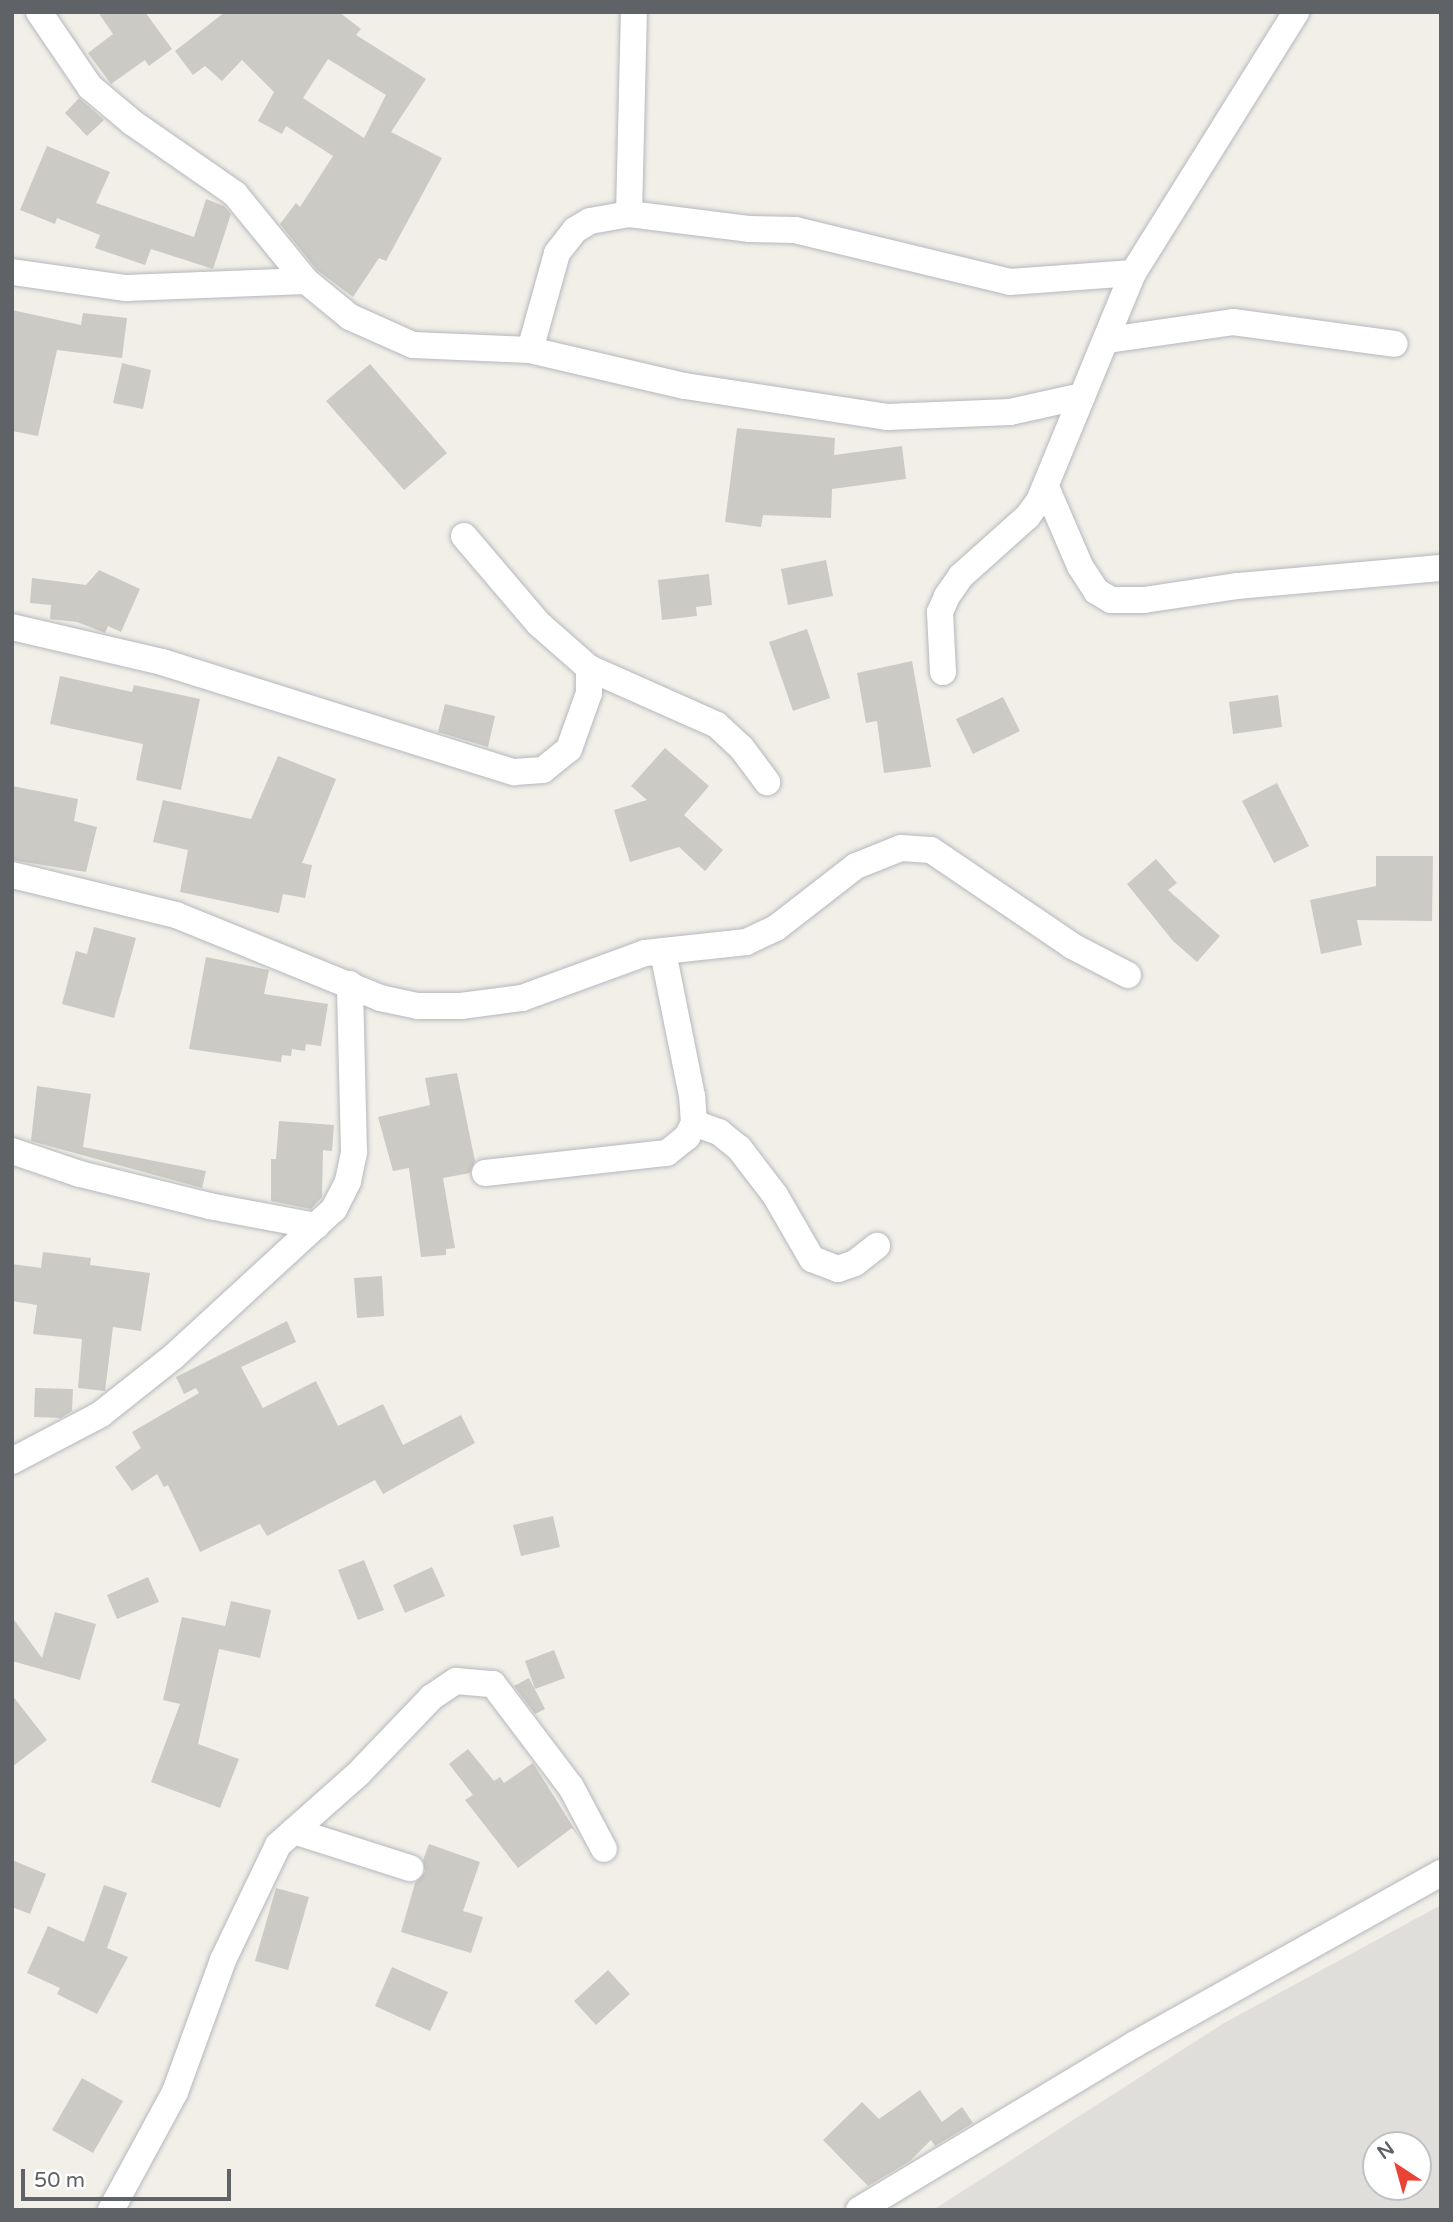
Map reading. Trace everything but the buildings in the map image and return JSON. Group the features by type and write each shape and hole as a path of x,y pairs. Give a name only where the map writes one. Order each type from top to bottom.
{"street":[{"path":"39,12 90,87 133,123 235,194 306,281 350,317 413,345 530,350 685,386 887,417 1010,412 1082,396"},
{"path":"629,214 634,12"},
{"path":"943,672 940,612 947,596 982,554 1027,517 1046,486 1064,430 1108,340 1133,273 1296,12"},
{"path":"530,350 557,253 575,230 590,221 629,214 750,229 795,230 1010,282 1133,273"},
{"path":"12,272 126,288 306,281"},
{"path":"1108,340 1233,323 1395,344"},
{"path":"1046,486 1080,566 1096,591 1111,600 1144,600 1250,584 1441,568"},
{"path":"464,536 539,624 589,668 717,725 741,747 766,782"},
{"path":"12,626 162,662 458,758 514,772 543,770 569,749 589,693 589,668"},
{"path":"12,875 176,915 350,984 418,1006 461,1006 522,998 646,953 746,942 776,928 856,866 901,848 931,850 1072,946 1128,975"},
{"path":"485,1173 667,1153 687,1137 694,1123 663,952"},
{"path":"12,1461 100,1414 173,1357 334,1209 348,1181 355,1152 350,984"},
{"path":"694,1123 719,1132 739,1148 775,1195 812,1259 838,1269 855,1263 877,1246"},
{"path":"12,1151 80,1174 209,1206 316,1226"},
{"path":"111,2210 175,2091 223,1960 278,1845 432,1698 456,1681 475,1679 493,1684 544,1748 604,1849"},
{"path":"295,1830 410,1868"},
{"path":"859,2210 1147,2037 1441,1873"}],"shaded area":[{"path":"1441,1905 1441,2210 933,2210 1224,2023"}]}
